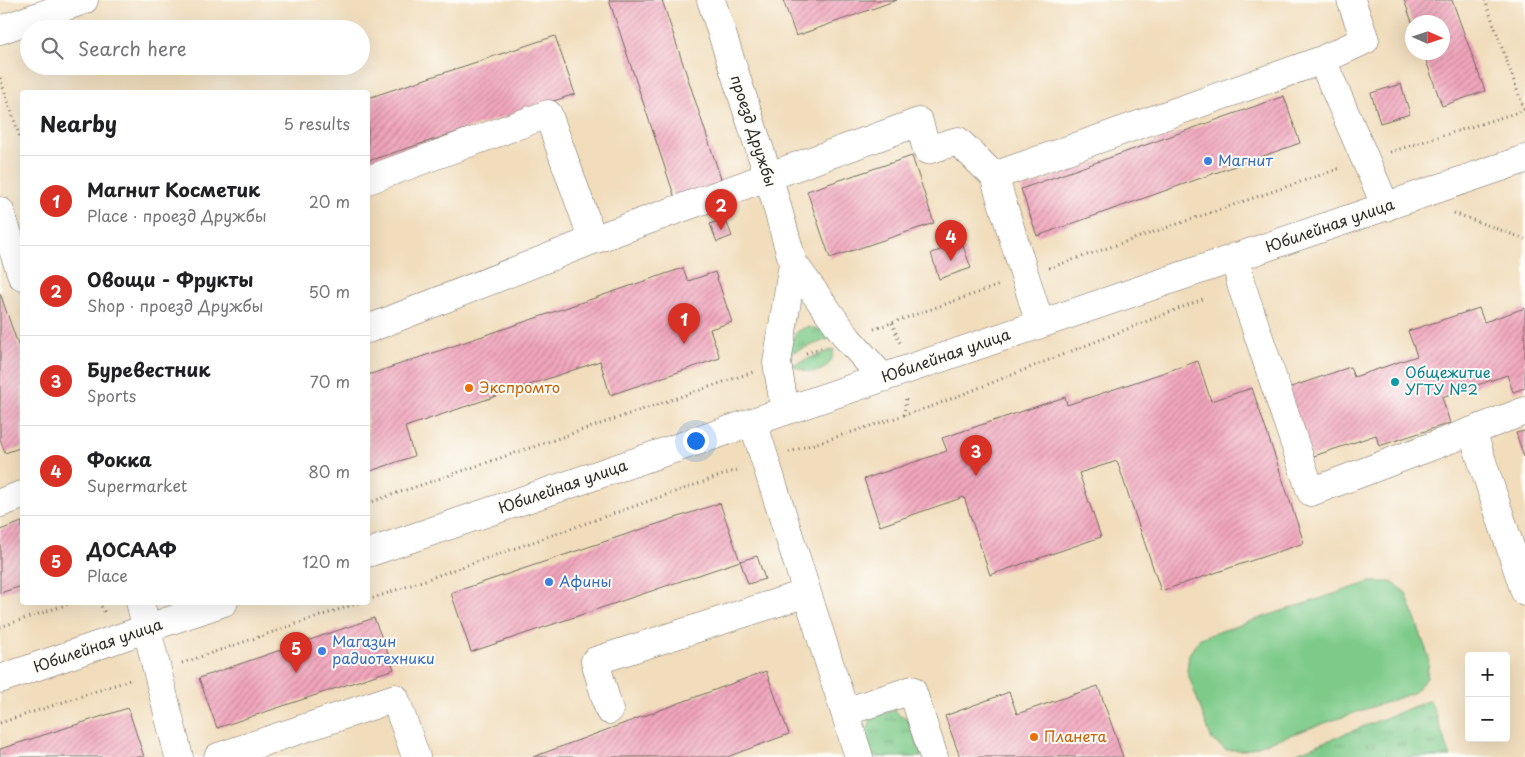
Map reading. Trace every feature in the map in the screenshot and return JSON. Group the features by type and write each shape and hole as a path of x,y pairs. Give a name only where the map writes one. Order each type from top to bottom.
{"street":[{"path":"28,20 84,0"},
{"name":"проезд Дружбы","path":"711,0 769,178 793,263 848,339 883,378"},
{"path":"994,176 1322,60 1365,40 1352,0"},
{"path":"0,30 20,23"},
{"path":"1322,60 1386,207"},
{"path":"370,179 548,114 593,240"},
{"path":"370,328 593,240 769,178 919,122 927,150 958,141 994,176 1040,324"},
{"name":"Юбилейная улица","path":"370,553 1525,159"},
{"path":"0,211 20,270"},
{"path":"1236,258 1241,284 1311,492 1525,412"},
{"name":"проезд Дружбы","path":"785,411 777,363 793,263"},
{"path":"753,422 859,757"},
{"path":"1472,431 1525,592"},
{"path":"0,503 20,497"},
{"path":"609,710 595,661 807,592"},
{"path":"141,605 179,757"},
{"name":"Юбилейная улица","path":"0,679 215,605"},
{"path":"845,712 912,690 934,757"},
{"path":"218,757 395,698 416,757"}],"path":[{"path":"370,502 1367,160 1525,111 1485,0"},
{"path":"0,78 20,136"},
{"path":"1462,210 1454,213 1525,239"},
{"path":"370,599 765,460 933,406 1241,284"},
{"path":"0,627 65,605"}],"green space":[{"path":"808,327 823,330 831,338 788,354 796,333"},
{"path":"834,349 829,364 819,371 806,371 792,365"},
{"path":"1370,582 1392,582 1406,593 1429,658 1427,678 1413,693 1246,750 1226,750 1212,740 1187,671 1189,654 1200,638"},
{"path":"1430,700 1451,757 1287,757"},
{"path":"895,710 900,716 908,719 922,757 871,757 863,732 869,727 870,718"}],"building":[{"path":"609,0 662,0 724,188 677,204"},
{"path":"783,0 897,0 796,36"},
{"path":"1404,0 1452,0 1485,91 1442,106 1426,60 1450,60 1450,15 1409,15"},
{"path":"555,36 575,94 370,160 370,97"},
{"path":"1401,84 1410,114 1380,123 1371,93"},
{"path":"1284,96 1300,143 1037,236 1021,189"},
{"path":"912,156 934,223 830,258 807,191"},
{"path":"725,218 732,236 717,242 710,224"},
{"path":"962,243 971,268 939,279 931,253"},
{"path":"683,268 688,281 715,272 732,322 710,329 720,358 610,395 600,361 405,427 414,456 370,471 370,374"},
{"path":"0,293 20,350 20,448 5,453 0,439"},
{"name":"Общежитие УГТУ №2","path":"1479,308 1484,322 1525,308 1525,388 1513,392 1507,375 1442,397 1450,423 1379,446 1376,435 1311,457 1288,388 1350,367 1354,377 1417,356 1408,331"},
{"path":"1198,361 1211,401 1252,388 1304,543 1161,591 1117,461 1079,473 1101,537 990,575 964,497 880,526 864,479 947,451 942,438 1065,397 1067,405"},
{"path":"1525,431 1525,460 1516,433"},
{"path":"720,503 740,561 471,652 451,593"},
{"path":"20,523 20,587 0,593 0,530"},
{"path":"757,556 765,579 748,584 740,561"},
{"path":"374,618 394,669 217,728 199,678"},
{"path":"766,671 789,734 727,757 533,757"},
{"name":"Планета","path":"1098,686 1123,757 960,757 945,716 1009,692 1017,714"},
{"path":"128,708 144,757 0,757 0,749"}],"place":[{"name":"Магнит","path":"1208,161"},
{"name":"Овощи - Фрукты","path":"721,230"},
{"name":"Фокка","path":"951,261"},
{"name":"Магнит Косметик","path":"684,344"},
{"name":"Общежитие УГТУ №2","path":"1395,382"},
{"name":"Экспромто","path":"469,388"},
{"name":"Буревестник","path":"976,476"},
{"name":"Афины","path":"549,582"},
{"name":"Магазин радиотехники","path":"322,651"},
{"name":"ДОСААФ","path":"296,673"},
{"name":"Планета","path":"1034,737"}]}
